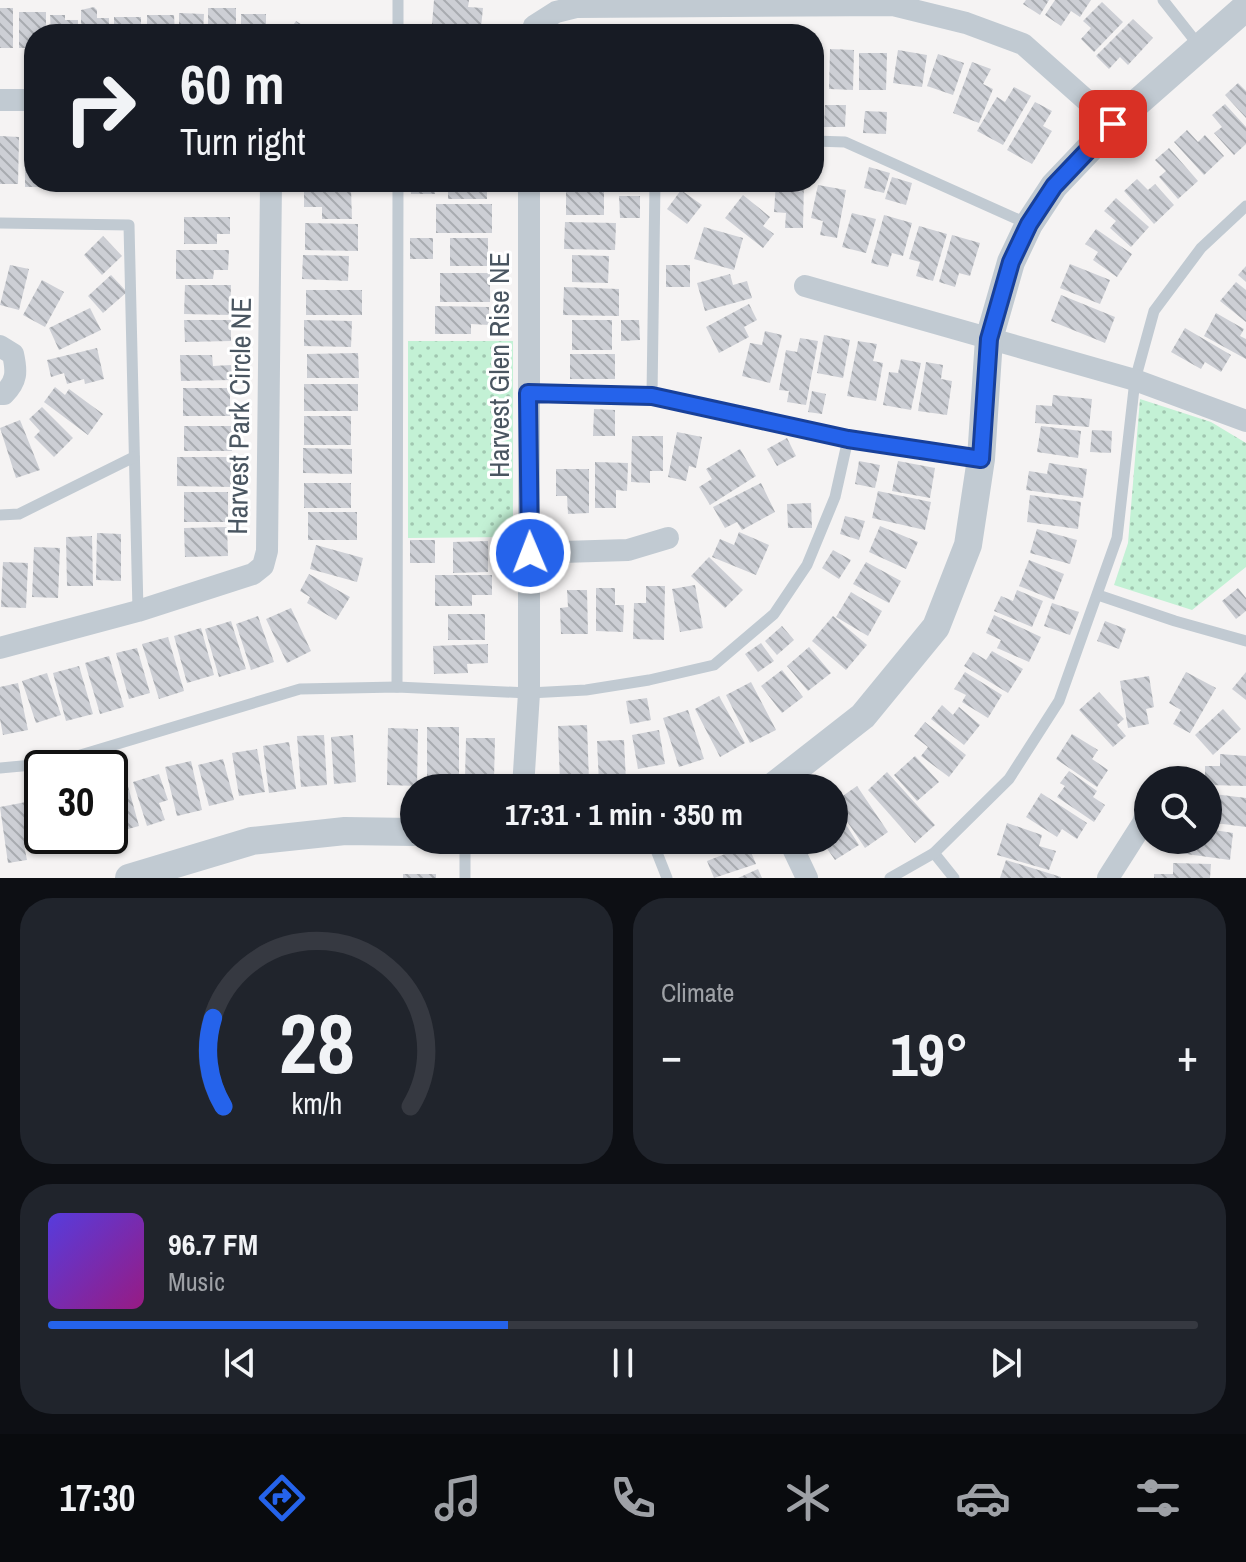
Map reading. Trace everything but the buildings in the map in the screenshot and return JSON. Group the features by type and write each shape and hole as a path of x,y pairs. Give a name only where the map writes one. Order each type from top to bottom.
{"street":[{"path":"537,24 556,12 576,7 893,5 966,23 1023,44 1113,124"},
{"path":"789,774 863,716 936,627 968,545 981,459 989,339 1011,262 1029,224 1054,186 1113,124 1246,7"},
{"path":"0,100 24,100"},
{"name":"Harvest Park Circle NE","path":"0,648 138,611 253,574 263,566 267,551 271,192"},
{"name":"Harvest Glen Rise NE","path":"524,774 529,693 529,192"},
{"path":"805,286 1135,380 1246,421"},
{"path":"0,346 13,354 17,371 14,384 0,394"},
{"path":"530,553 628,550 668,538"},
{"path":"132,878 169,872 252,841 345,831 400,832"},
{"path":"1108,878 1134,837"},
{"path":"796,854 807,878"}],"lane":[{"path":"398,0 398,24"},
{"path":"1163,0 1201,48"},
{"path":"824,141 845,142 1029,224"},
{"path":"397,687 398,192"},
{"path":"652,396 655,192"},
{"path":"890,878 934,853 1009,779 1059,701 1117,538 1135,380 1154,311 1201,248 1246,206"},
{"path":"0,223 129,225 138,611"},
{"path":"528,393 652,396 848,439 981,459"},
{"path":"0,768 54,763 300,689 397,687 529,693 586,690 714,665 774,614 807,565 835,497 848,439"},
{"path":"0,515 19,514 134,457"},
{"path":"1098,595 1246,641"},
{"path":"934,853 954,878"},
{"path":"465,854 465,878"},
{"path":"658,854 667,878"}],"green space":[{"path":"408,341 513,341 513,537 408,538"},
{"path":"1140,399 1211,422 1246,443 1246,567 1192,610 1114,585 1128,543"}],"route":[{"path":"530,553 528,393 652,396 848,439 981,459 989,339 1011,262 1029,224 1054,186 1113,124"}]}
